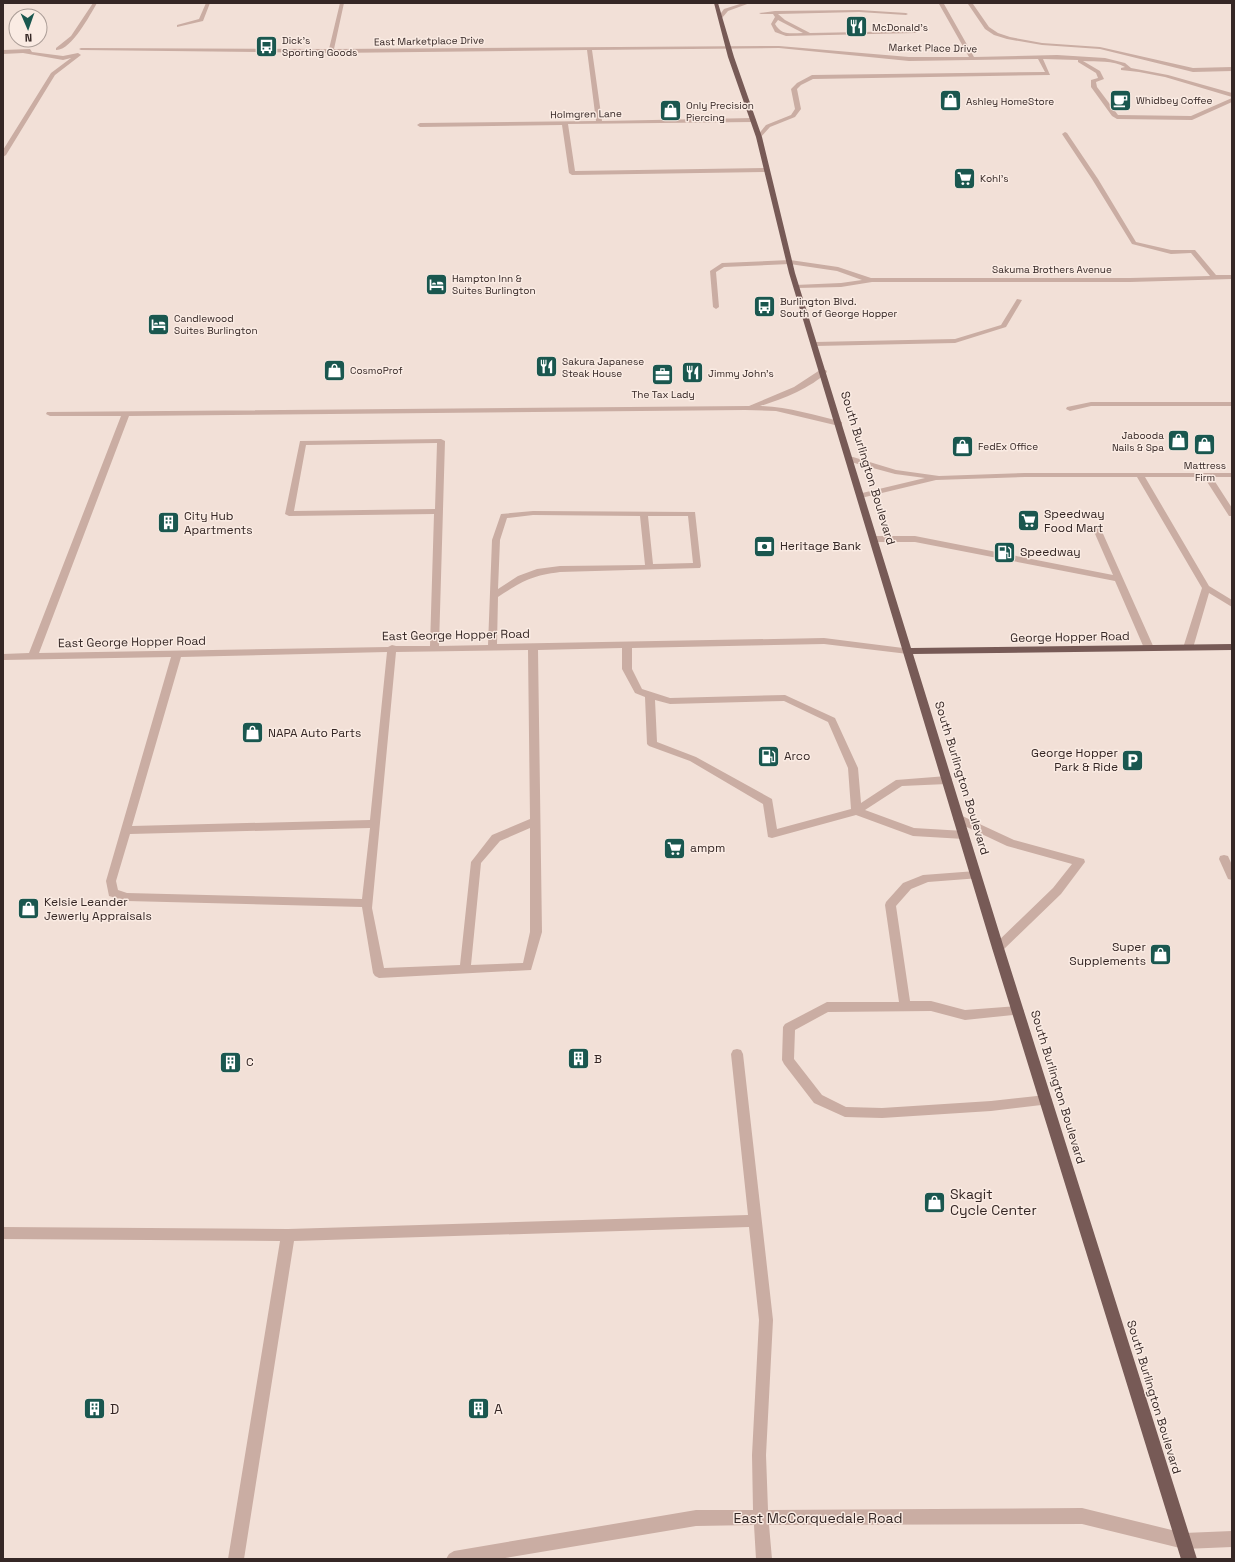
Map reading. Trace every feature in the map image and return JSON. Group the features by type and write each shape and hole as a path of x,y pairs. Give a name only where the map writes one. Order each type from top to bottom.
{"main road":[{"name":"South Burlington Boulevard","path":"716,3 728,47 758,137 797,286 958,818 1189,1559"},
{"name":"George Hopper Road","path":"908,651 1232,647"}],"street":[{"path":"3,155 52,69 51,53 73,37 95,3"},
{"path":"179,26 201,20 208,3"},
{"path":"330,51 342,3"},
{"path":"720,17 726,10 748,3"},
{"path":"904,3 988,3"},
{"path":"942,3 972,58"},
{"path":"974,3 987,28 996,34 1009,38 1042,44 1100,48 1193,70 1232,69"},
{"path":"761,13 776,15 817,10 906,14"},
{"path":"776,15 773,24 777,31 795,36 916,32"},
{"path":"776,15 801,31 813,35"},
{"path":"52,69 70,62 82,52 76,48 73,37"},
{"name":"East Marketplace Drive","path":"25,52 76,48 131,50 330,51 728,47"},
{"name":"Market Place Drive","path":"728,47 779,47 910,59 1040,57 1075,58 1105,60 1123,64 1129,68"},
{"path":"589,48 599,122"},
{"name":"East Marketplace Drive","path":"25,52 63,58 131,50"},
{"path":"3,52 25,52"},
{"path":"758,137 768,126 792,116 798,109 794,90 799,84 812,77 1048,74 1040,57"},
{"path":"1075,58 1095,69 1100,74 1101,79 1093,81 1094,87 1117,117 1192,118 1213,107 1232,100"},
{"name":"Market Place Drive","path":"1091,60 1103,66"},
{"path":"1116,69 1129,68 1208,87 1232,95"},
{"name":"Holmgren Lane","path":"420,125 599,122 672,124 753,120"},
{"path":"565,123 572,173 767,170"},
{"path":"1065,134 1095,179 1134,243 1171,252 1194,251 1216,278"},
{"path":"683,163 685,172"},
{"name":"Sakuma Brothers Avenue","path":"716,307 713,271 722,265 790,262 838,269 872,280"},
{"name":"Sakuma Brothers Avenue","path":"797,286 841,285 872,280 1027,278 1130,280 1232,277"},
{"path":"815,344 955,341 1004,326 1019,300"},
{"path":"745,408 773,400 797,389 823,372"},
{"path":"1070,409 1091,404 1232,404"},
{"path":"50,414 745,408 776,409 839,424"},
{"path":"33,656 126,413"},
{"path":"434,648 439,511 441,441 303,443 290,514 439,511"},
{"path":"850,459 895,472 939,478 1232,475"},
{"path":"1140,475 1206,588 1232,604"},
{"path":"1206,475 1232,514"},
{"path":"861,496 939,478"},
{"path":"492,646 496,540 504,516 533,513 692,514 697,566 560,569 537,572 521,578 494,596"},
{"path":"644,513 649,567"},
{"path":"1096,526 1149,648"},
{"path":"874,540 915,539 1118,578"},
{"path":"1188,648 1206,588"},
{"name":"East George Hopper Road","path":"3,657 492,646 824,641 908,651"},
{"path":"627,644 627,669 638,690 670,701 785,698 832,720 853,768 856,811"},
{"path":"392,648 368,903 379,973 527,967 536,932 533,646"},
{"path":"177,653 111,881 114,893 127,897 368,903"},
{"path":"650,694 652,744 693,759 768,802 772,834 856,811 900,783 947,780"},
{"path":"856,811 913,832 964,835"},
{"path":"958,818 1011,843 1080,862 1057,890 998,948"},
{"path":"466,970 476,862 496,838 536,821"},
{"path":"126,830 375,824"},
{"path":"1224,860 1232,876"},
{"path":"905,1006 890,906 907,886 926,878 976,875"},
{"path":"1018,1011 965,1015 932,1006 826,1007 789,1027 788,1060 818,1099 845,1112 882,1113 991,1106 1046,1100"},
{"path":"737,1054 766,1320 759,1455 764,1559"},
{"path":"3,1233 288,1235 755,1221"},
{"path":"236,1559 288,1235"},
{"name":"East McCorquedale Road","path":"454,1559 696,1518 1082,1516 1184,1541 1232,1539"}],"place":[{"name":"McDonald's","path":"857,27"},
{"name":"Dick's Sporting Goods","path":"267,46"},
{"name":"Whidbey Coffee","path":"1120,100"},
{"name":"Ashley HomeStore","path":"951,101"},
{"name":"Only Precision Piercing","path":"670,111"},
{"name":"Kohl's","path":"964,178"},
{"name":"Hampton Inn & Suites Burlington","path":"437,284"},
{"name":"Burlington Blvd. South of George Hopper","path":"765,307"},
{"name":"Candlewood Suites Burlington","path":"159,324"},
{"name":"Sakura Japanese Steak House","path":"547,367"},
{"name":"CosmoProf","path":"335,370"},
{"name":"Jimmy John's","path":"693,373"},
{"name":"The Tax Lady","path":"663,374"},
{"name":"Jabooda Nails & Spa","path":"1179,441"},
{"name":"Mattress Firm","path":"1205,445"},
{"name":"FedEx Office","path":"963,446"},
{"name":"Speedway Food Mart","path":"1029,521"},
{"name":"City Hub Apartments","path":"168,523"},
{"name":"Heritage Bank","path":"765,546"},
{"name":"Speedway","path":"1005,552"},
{"name":"NAPA Auto Parts","path":"252,733"},
{"name":"Arco","path":"769,756"},
{"name":"George Hopper Park & Ride","path":"1133,760"},
{"name":"ampm","path":"674,848"},
{"name":"Kelsie Leander Jewerly Appraisals","path":"29,909"},
{"name":"Super Supplements","path":"1161,954"},
{"name":"B","path":"578,1059"},
{"name":"C","path":"231,1062"},
{"name":"Skagit Cycle Center","path":"935,1202"},
{"name":"D","path":"94,1409"},
{"name":"A","path":"479,1409"}]}
